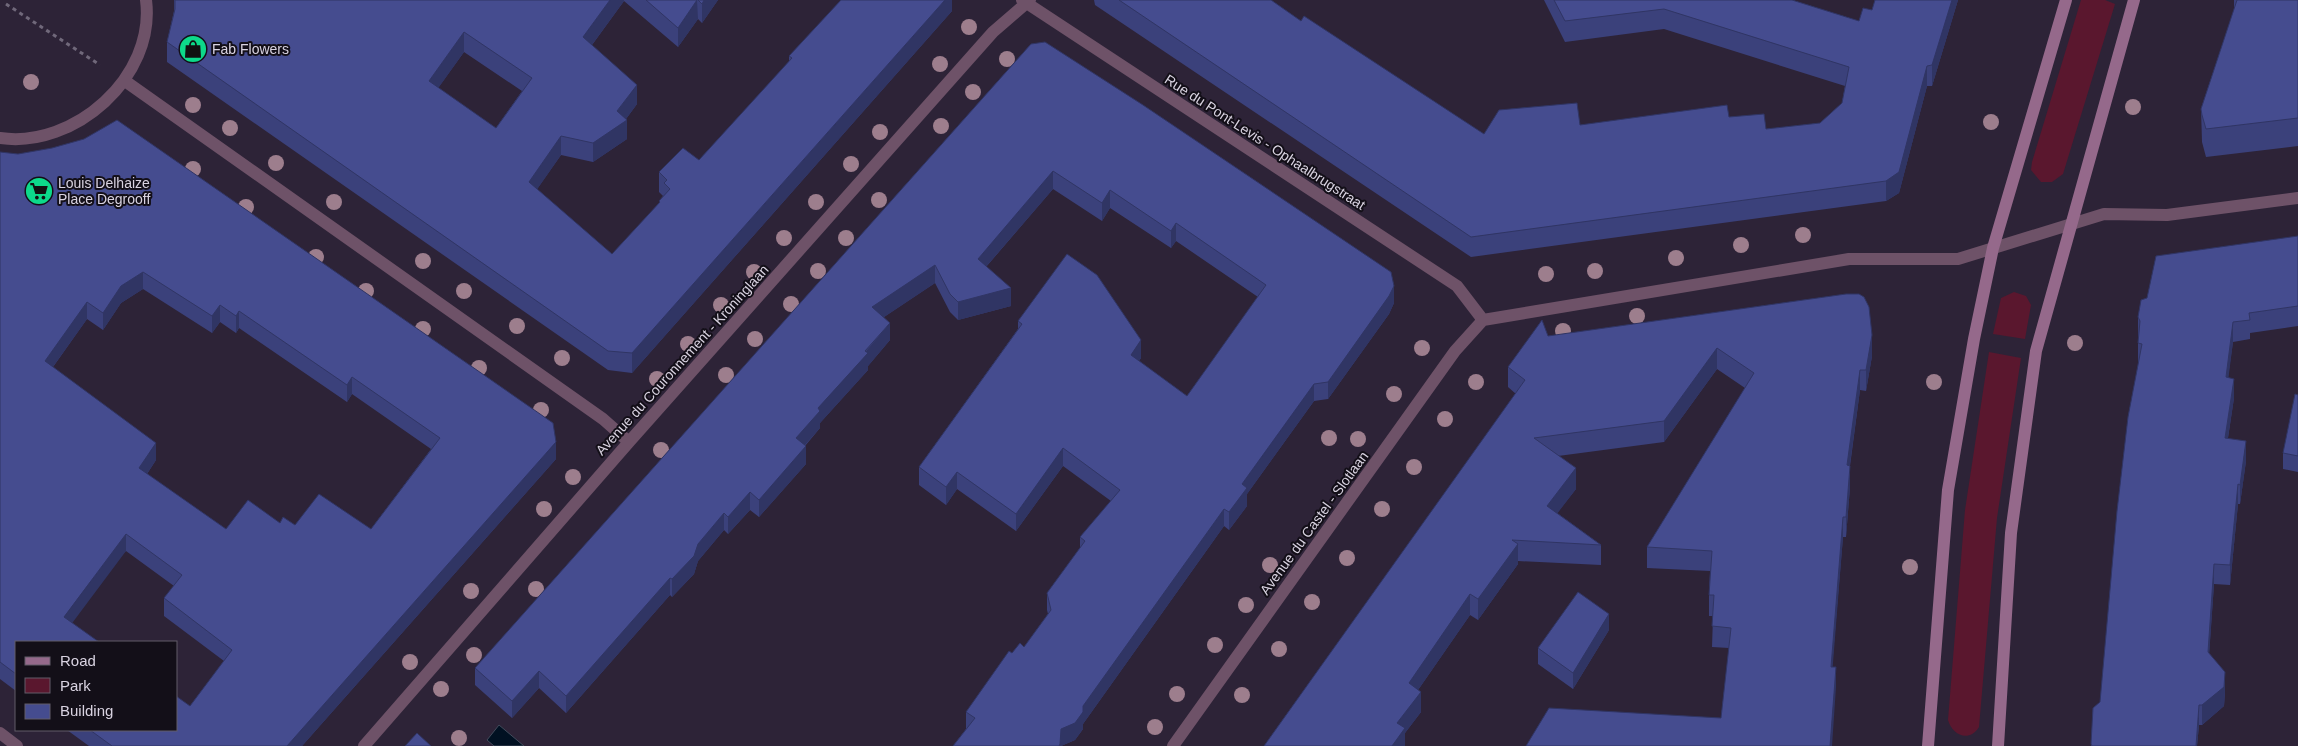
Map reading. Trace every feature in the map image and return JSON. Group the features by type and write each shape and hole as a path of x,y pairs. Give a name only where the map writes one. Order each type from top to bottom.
{"main road":[{"path":"1928,746 1948,490 1974,339 1993,248 2066,0"},
{"path":"1998,746 2011,533 2036,351 2134,0"}],"street":[{"path":"0,138 10,140 43,136 75,125 102,106 124,80 142,46 146,0"},
{"name":"Rue du Pont-Levis - Ophaalbrugstraat","path":"1026,1 1457,286 1483,320"},
{"name":"Avenue du Couronnement - Kroninglaan","path":"364,746 993,32 1026,1"},
{"path":"124,80 602,420 630,442"},
{"path":"1483,320 1849,259 1958,259 2104,214 2167,215 2298,198"},
{"name":"Avenue du Castel - Slotlaan","path":"1173,746 1455,351 1483,320"},
{"path":"0,733 17,746"}],"path":[{"path":"6,4 124,80"}],"green space":[{"path":"2081,0 2105,0 2115,4 2063,174 2052,182 2041,182 2031,170 2032,162"},
{"path":"2014,292 2026,296 2031,305 2025,339 1993,334 2001,298"},
{"path":"1989,352 2021,358 1997,518 1979,727 1975,732 1966,736 1953,730 1948,720 1965,510"}],"water":[{"path":"499,725 524,746 494,746 487,740"}],"building":[{"path":"175,0 610,0 583,37 637,85 617,111 627,120 593,143 561,136 529,182 612,254 670,189 664,183 667,180 659,172 683,148 699,160 792,58 789,56 841,0 945,0 632,353 608,351 167,42 175,9","holes":["464,32 532,78 496,128 429,81"]},
{"path":"646,0 697,0 678,28"},
{"path":"1119,0 1271,0 1301,21 1304,16 1484,134 1499,110 1577,103 1580,125 1727,105 1729,117 1764,114 1766,129 1820,123 1842,103 1849,67 1664,9 1565,21 1554,0 1792,0 1859,21 1863,8 1872,10 1875,0 1952,0 1932,65 1927,66 1899,172 1886,181 1471,237"},
{"path":"2237,0 2298,0 2298,118 2206,129 2201,109"},
{"path":"1045,42 1143,105 1391,272 1394,286 1389,296 1328,382 1314,384 1242,484 1247,488 1229,512 1224,509 1083,706 1083,712 1075,723 1061,729 1059,746 953,746 975,718 966,712 1009,651 1012,653 1020,643 1024,647 1051,610 1047,593 1085,541 1080,537 1120,490 1063,448 1016,514 957,472 946,487 919,467 1022,324 1018,321 1067,254 1097,275 1141,340 1131,355 1187,396 1266,285 1176,223 1171,231 1110,190 1102,203 1053,171 978,259 1011,288 958,302 950,294 935,265 872,307 890,323 865,351 868,353 818,408 820,411 796,438 806,446 759,500 750,492 728,517 724,513 698,544 694,556 672,579 670,578 566,696 539,671 512,701 475,668 1031,44"},
{"path":"117,120 553,423 556,442 287,746 112,746 91,731 178,731 178,697 190,706 232,650 164,598 182,575 126,534 64,617 98,641 15,641 15,673 0,662 0,152 18,154 52,148 84,139","holes":["143,272 212,316 220,305 236,316 239,311 347,385 352,377 440,438 371,529 319,494 295,525 283,517 280,523 248,500 226,529 139,468 156,443 45,361 87,302 103,313 121,286"]},
{"path":"2298,236 2298,306 2249,313 2250,320 2233,322 2226,377 2234,379 2225,438 2246,441 2240,485 2238,484 2230,565 2214,564 2208,652 2225,672 2224,687 2202,705 2199,705 2196,746 2092,746 2093,708 2100,702 2117,511 2128,417 2142,344 2138,343 2140,321 2138,317 2141,300 2147,298 2156,256"},
{"path":"1846,294 1859,294 1864,297 1869,307 1872,335 1866,370 1860,370 1847,465 1850,466 1846,517 1843,517 1831,667 1836,667 1830,746 1526,746 1549,708 1721,718 1731,628 1712,626 1714,595 1709,595 1712,551 1647,547 1754,373 1717,348 1664,421 1534,438 1576,468 1547,506 1601,545 1512,540 1518,544 1478,599 1470,594 1409,683 1421,692 1397,723 1405,728 1392,746 1264,746 1525,380 1508,367 1542,320 1548,336"},
{"path":"2295,394 2298,395 2298,456 2283,453"},
{"path":"1578,592 1609,614 1573,673 1538,648"},
{"path":"417,733 431,746 405,746"}],"place":[{"name":"Fab Flowers","path":"193,49"},
{"name":"Louis Delhaize Place Degrooff","path":"39,191"}]}
